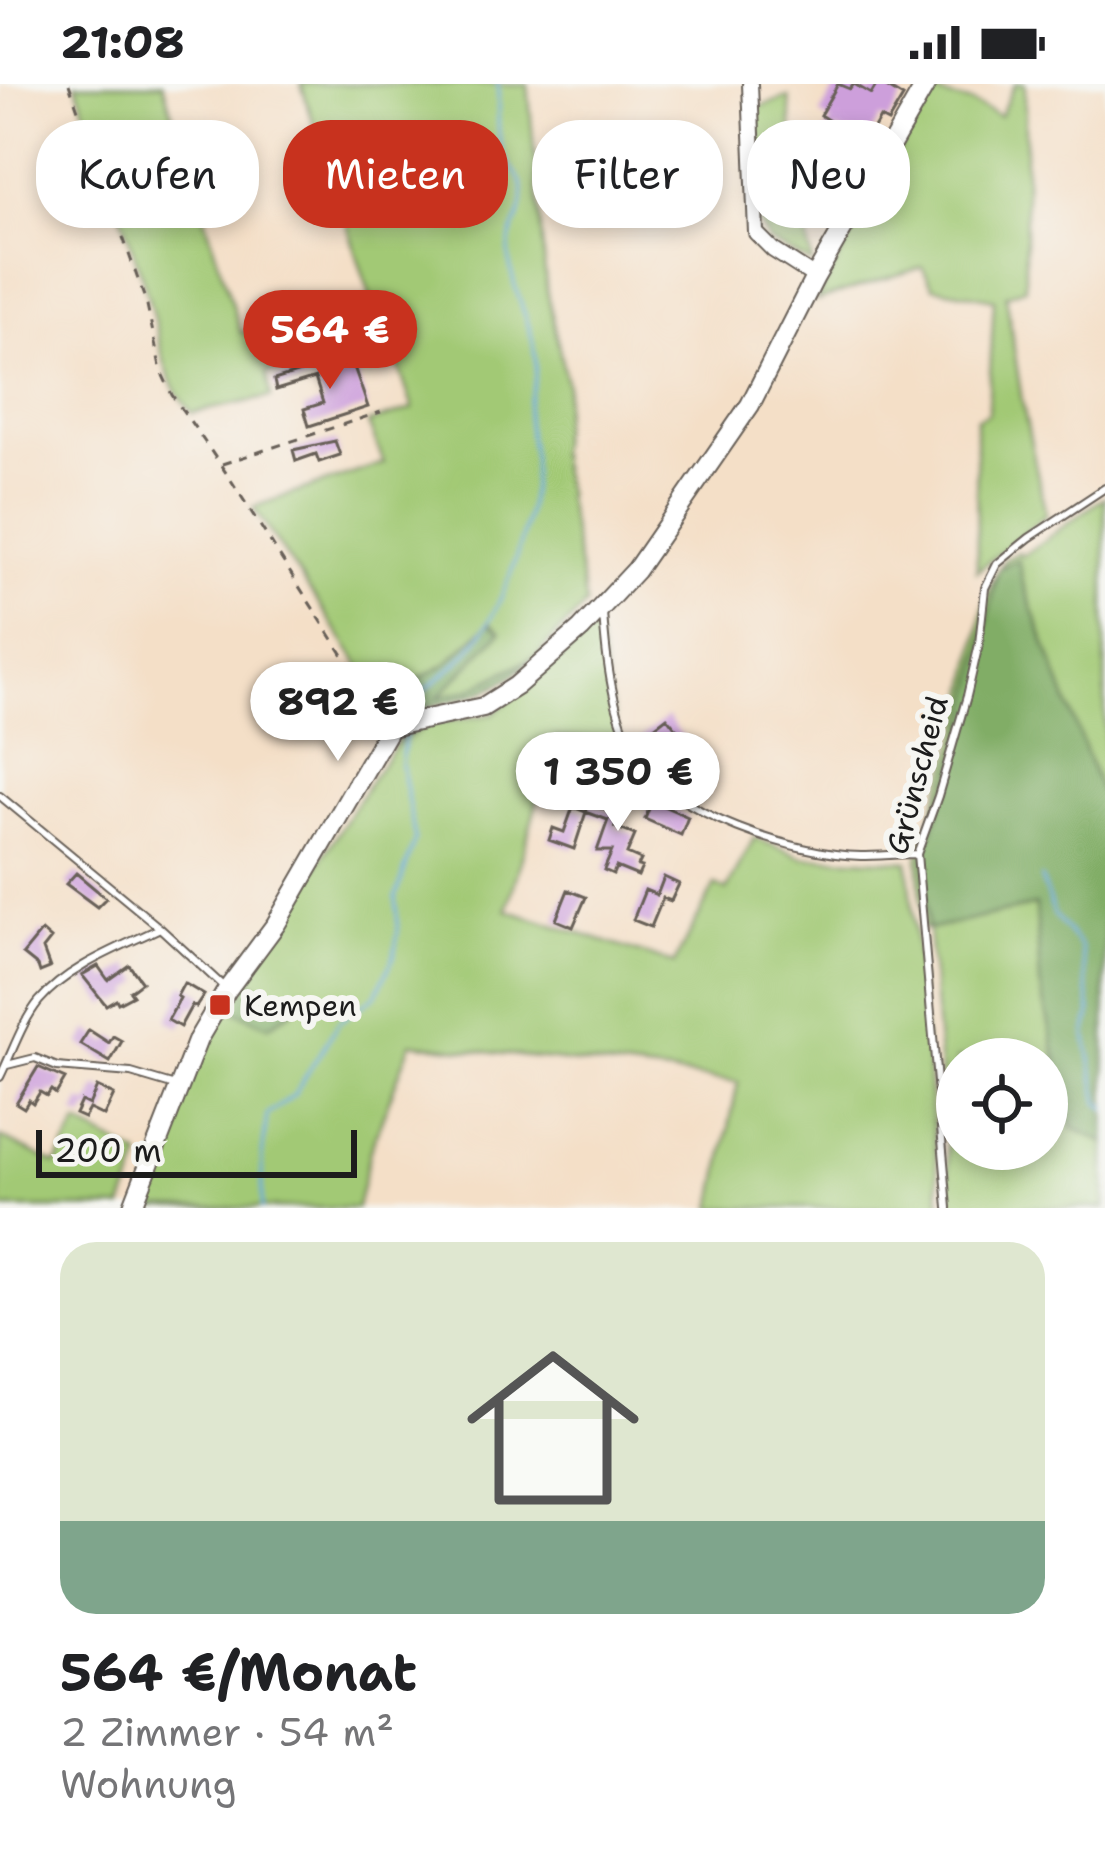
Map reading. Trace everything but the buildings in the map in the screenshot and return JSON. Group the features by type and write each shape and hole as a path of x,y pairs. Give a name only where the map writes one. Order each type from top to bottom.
{"street":[{"path":"750,84 756,233 814,277"},
{"path":"132,1208 198,1039 276,924 390,728 483,707 516,686 636,570 749,405 814,277 926,84"}],"lane":[{"name":"Grünscheid","path":"948,1208 917,854 968,696 986,588 997,564 1105,488"},
{"path":"602,606 618,712 637,757 656,780 717,818 807,850 859,856 917,854"},
{"path":"0,796 160,928 227,990"},
{"path":"0,1077 35,1005 47,993 90,962 160,928"},
{"path":"6,1065 43,1059 57,1066 131,1073 178,1087"}],"path":[{"path":"69,84 147,305 161,370 172,395 390,728"},
{"path":"220,464 381,412"}],"green space":[{"path":"76,84 163,84 174,120 88,120"},
{"path":"301,84 528,84 532,228 541,228 546,285 567,386 557,450 586,605 536,656 469,690 435,698 500,633 490,623 446,664 383,699 253,507 384,463 368,423 413,409 389,338 267,373 271,397 192,413 167,371 125,228 208,228 241,333 371,298 348,228 508,228 508,120 313,120"},
{"path":"1015,84 1025,84 1025,288 1006,295 1046,515 977,571 976,419 988,413 994,299 933,287 922,267 816,301 856,228 910,228 910,131 931,93 1000,116"},
{"path":"789,97 791,120 756,120 756,108"},
{"path":"762,228 806,228 812,264 768,241"},
{"path":"1105,497 1105,805 1072,1127 1105,1143 1105,1208 952,1208 949,1170 1068,1170 1068,1038 937,1038 928,930 1035,905 1032,895 923,929 918,857 961,725 984,605 1004,560 1019,552 1022,556"},
{"path":"1018,559 1105,804 1105,1143 1072,1127 1068,1038 1052,1038 1040,984 1036,905 928,930 924,856 964,735 998,569"},
{"path":"490,623 501,632 438,697 469,690 536,656 485,691 393,716 383,699 446,664"},
{"path":"596,628 620,736 611,740 555,738 507,910 674,964 715,885 727,890 754,838 803,857 908,861 941,1208 713,1208 738,1082 411,1043 370,1150 357,1208 142,1208 177,1104 226,1007 292,1009 247,979 374,775 400,739 430,724 493,714"},
{"path":"247,979 293,1010 269,1026 226,1007"},
{"path":"78,1124 141,1157 123,1208 0,1208 0,1137 56,1164"}],"waterway":[{"path":"407,709 465,655 486,627 515,560 531,487 533,458 527,417 535,355 509,250 523,189 502,148 498,84"},
{"path":"262,1208 267,1115 294,1095 339,1022 376,995 394,956 396,897 415,839 401,764 405,733"},
{"path":"1041,878 1054,915 1081,947 1091,1013 1086,1035 1099,1102 1105,1108"}],"place":[{"name":"Kempen","path":"220,1005"}]}
